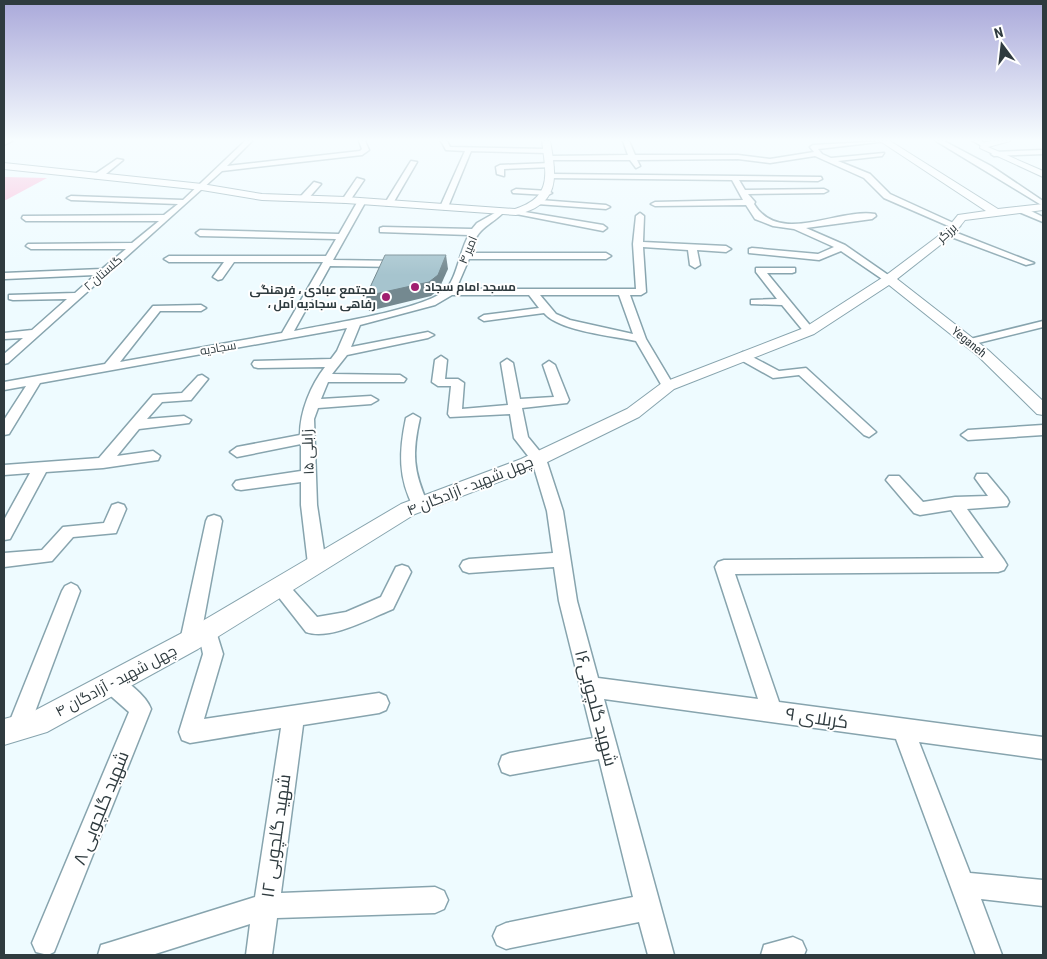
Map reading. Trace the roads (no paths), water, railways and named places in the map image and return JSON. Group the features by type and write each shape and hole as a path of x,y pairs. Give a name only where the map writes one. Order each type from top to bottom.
{"street":[{"path":"190,186 252,196 346,200 516,212 603,228"},
{"path":"304,198 315,186"},
{"path":"346,200 356,186"},
{"path":"389,203 399,186"},
{"path":"444,207 453,186"},
{"path":"516,212 530,208 540,202 548,193 550,186"},
{"path":"739,186 758,217 763,220 796,226 842,247 890,279"},
{"path":"877,186 887,196 952,229 1029,263"},
{"path":"954,186 996,213"},
{"path":"1014,186 1043,206"},
{"name":"گلستان ۲","path":"4,360 202,187"},
{"path":"516,191 548,193"},
{"path":"743,192 824,192"},
{"path":"71,198 185,202"},
{"path":"286,336 362,201"},
{"path":"540,202 606,207"},
{"path":"654,204 750,202"},
{"name":"برزگر","path":"890,279 952,229 965,216 1043,206"},
{"path":"1022,210 1043,220"},
{"name":"امیر ۴","path":"450,292 459,261 468,243 480,225 500,212"},
{"path":"450,292 641,292 638,244 640,216"},
{"path":"796,226 872,216"},
{"path":"26,218 167,218"},
{"path":"383,230 475,232"},
{"path":"200,233 342,237"},
{"path":"760,242 768,252"},
{"path":"638,244 726,249"},
{"path":"31,246 134,246"},
{"path":"692,247 695,265"},
{"path":"752,250 820,257 842,247"},
{"path":"459,261 606,256"},
{"path":"169,259 413,264"},
{"path":"218,277 231,259"},
{"path":"792,270 759,270 809,331"},
{"path":"5,276 105,272"},
{"name":"چهل شهید - آزادگان ۴","path":"11,730 38,723 198,636 316,564 420,504 539,459 633,413 668,386 809,331 852,306 890,279"},
{"name":"Yeganeh","path":"890,279 970,342 1043,410"},
{"path":"623,291 640,338 668,386"},
{"name":"سجادیه","path":"4,386 355,323 431,304 450,292"},
{"path":"532,292 552,316 568,323 640,338"},
{"path":"13,297 77,296"},
{"path":"755,302 786,302"},
{"path":"108,368 156,308 201,308"},
{"path":"484,318 546,310"},
{"name":"زابلی ۱۵","path":"316,564 309,505 307,419 323,378 338,358 355,323"},
{"path":"970,342 1043,324"},
{"path":"4,336 34,333"},
{"path":"258,364 338,358 428,335"},
{"path":"743,356 777,375 802,371 869,432"},
{"path":"441,360 438,382 458,383 455,414 562,400 549,365"},
{"path":"508,363 521,438 539,459"},
{"path":"323,378 400,379"},
{"path":"103,463 158,398 186,397 202,379"},
{"path":"4,431 35,381"},
{"path":"313,404 371,400"},
{"path":"413,418 405,455 410,481 420,504"},
{"path":"135,425 184,420"},
{"path":"968,435 1043,430"},
{"path":"237,452 307,438"},
{"path":"4,470 103,463 153,456"},
{"name":"شهید گلچوبی۱۶","path":"539,459 555,511 568,601 661,955"},
{"path":"4,534 41,467"},
{"path":"241,485 309,475"},
{"path":"894,480 920,509 955,503 1001,502 982,478"},
{"path":"772,712 724,567 998,565 955,503"},
{"path":"4,560 46,556 69,530 110,529 118,509"},
{"path":"214,521 198,636 213,654 190,732 293,718 379,703"},
{"path":"469,566 562,559"},
{"path":"279,586 313,626 348,620 387,604 402,572"},
{"path":"11,730 71,590"},
{"name":"شهید گلچوبی ۸","path":"45,943 141,709 111,683"},
{"name":"کربلای ۹","path":"591,687 1043,748"},
{"name":"شهید گلچوبی ۱۲","path":"259,955 293,718"},
{"path":"902,729 988,955"},
{"path":"510,764 606,748"},
{"path":"962,885 1043,894"},
{"path":"111,955 266,906 436,900"},
{"path":"506,936 648,907"}],"place":[{"name":"مسجد امام سجاد","path":"415,287"},
{"name":"مجتمع عبادی ، فرهنگی ، رفاهی سجادیه آمل","path":"386,297"}]}
